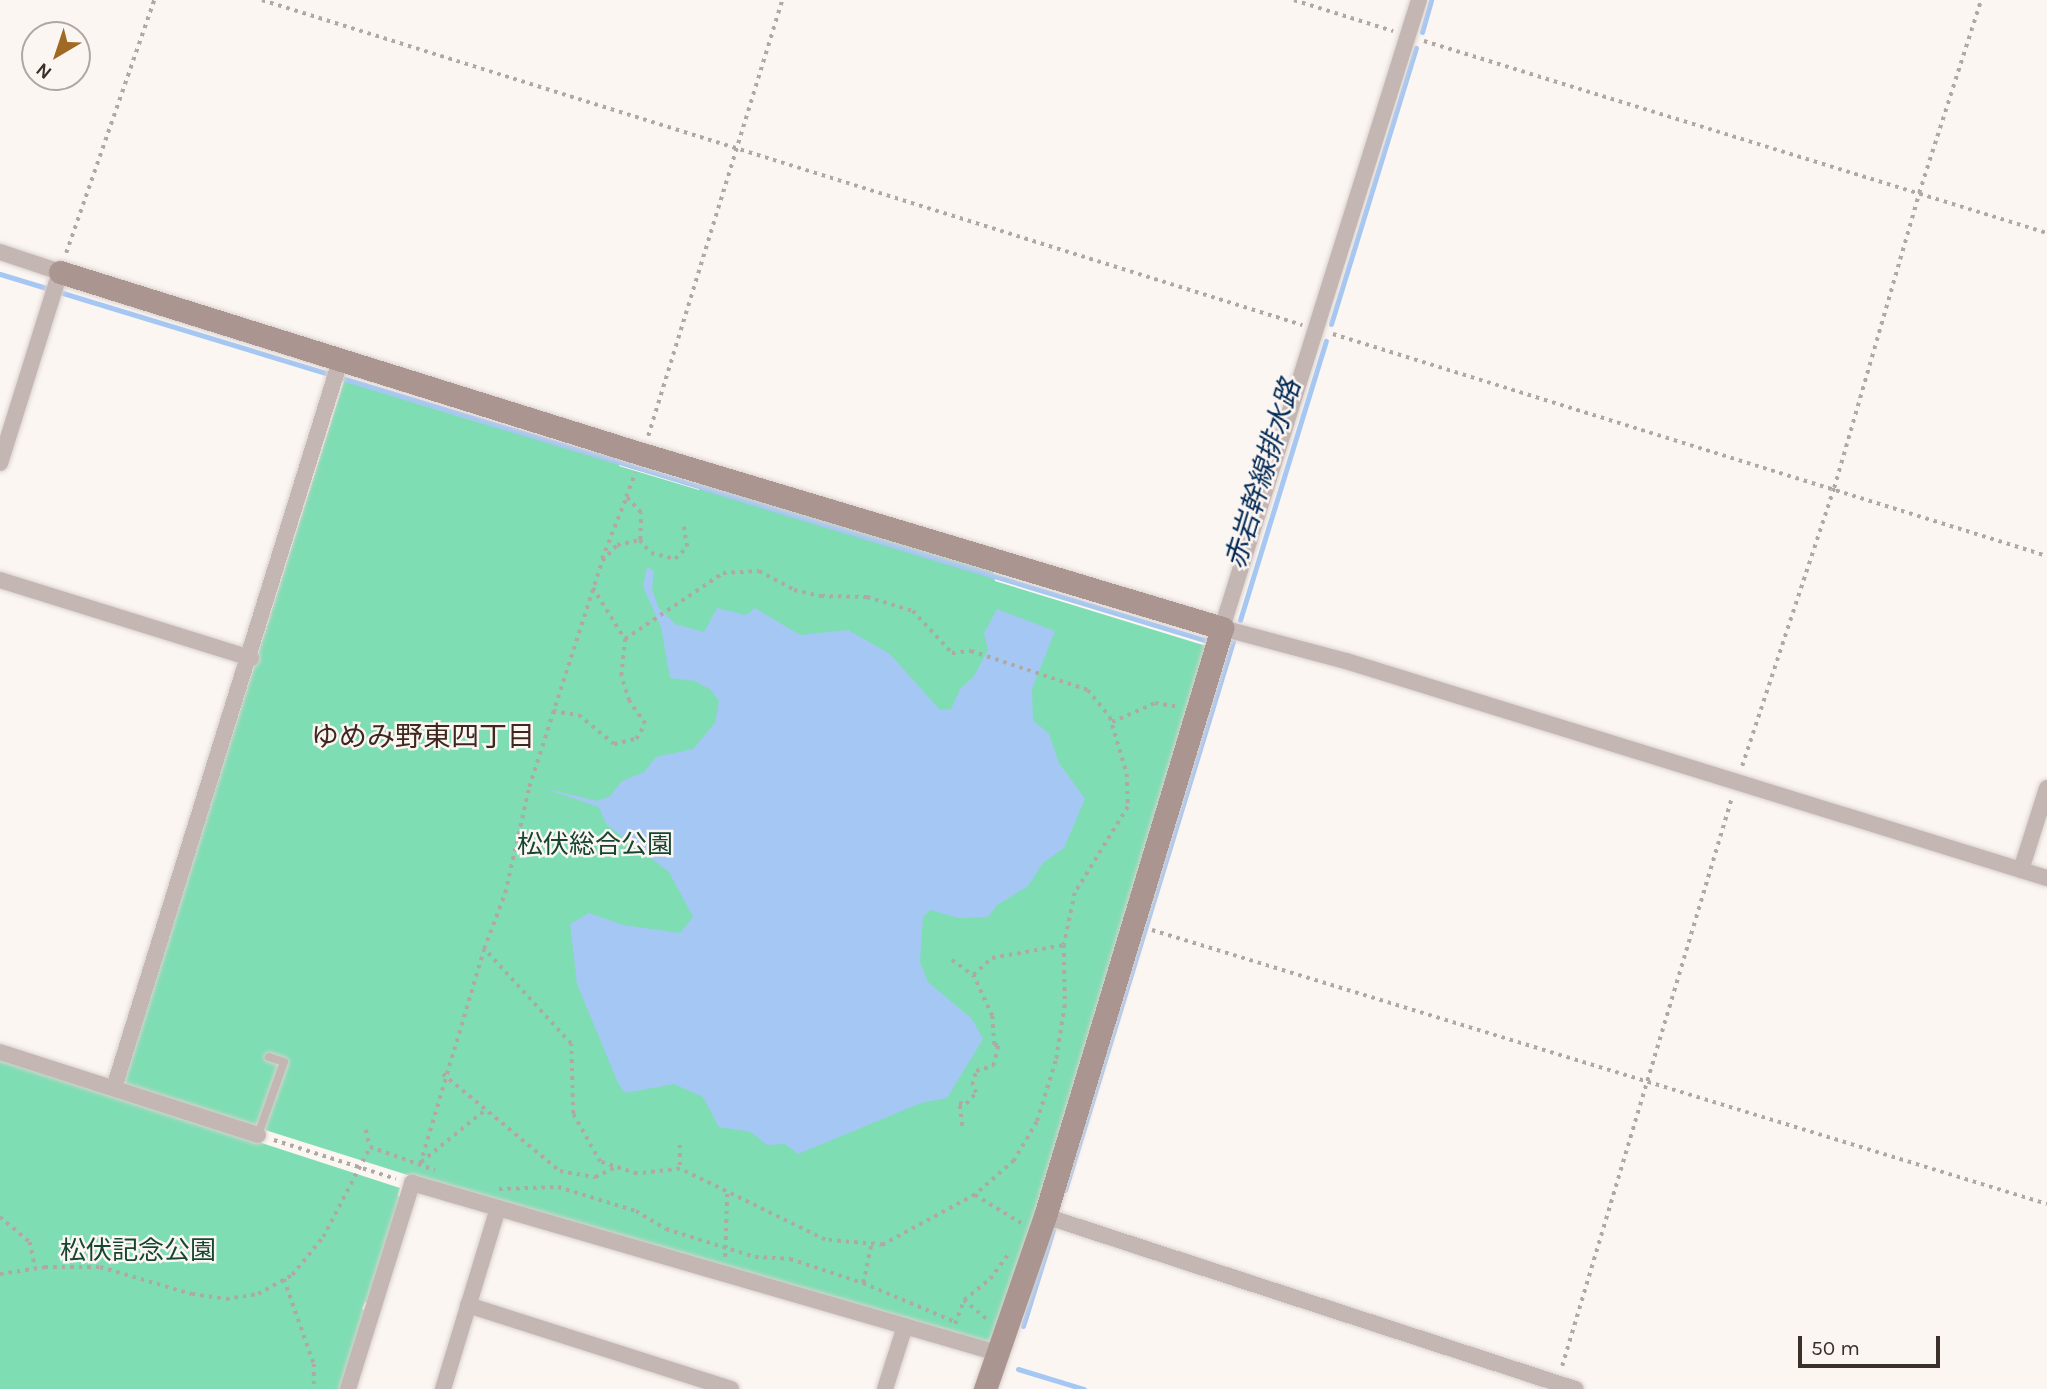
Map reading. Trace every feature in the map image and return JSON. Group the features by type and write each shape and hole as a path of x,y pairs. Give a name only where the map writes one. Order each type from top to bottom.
{"street":[{"path":"985,1389 1419,0"},
{"path":"0,252 642,454 1222,628 1346,661 1736,784 2047,878"},
{"path":"0,463 60,272"},
{"path":"114,1088 251,658 340,361"},
{"path":"0,580 251,658"},
{"path":"2021,870 2047,788"},
{"path":"0,1052 258,1135"},
{"path":"348,1389 412,1183 950,1339 999,1345"},
{"path":"443,1389 498,1208"},
{"path":"1038,1224 1575,1389"},
{"path":"468,1305 731,1389"},
{"path":"885,1389 905,1326"}],"lane":[{"path":"258,1135 284,1062 269,1057"}],"path":[{"path":"60,272 154,0"},
{"path":"262,0 2047,556"},
{"path":"420,1164 443,1074 505,893 529,787 602,561 642,454 782,0"},
{"path":"1294,0 2047,233"},
{"path":"1557,1384 1650,1082 1736,784 1834,488 1919,193 1982,0"},
{"path":"626,497 641,513 640,540 651,553 675,559 687,547 683,525"},
{"path":"602,561 617,545 640,540"},
{"path":"484,949 571,1044 573,1114 600,1162 637,1174 680,1169 825,1240 883,1245 975,1195 1014,1161 1037,1122 1056,1061 1065,1005 1064,945 1075,893 1128,807 1128,774 1112,722 1088,690 971,651 951,653 913,611 867,597 821,596 794,590 759,571 723,573 625,639"},
{"path":"553,711 579,715 614,744 636,739 645,724 629,701 621,676 625,639 593,588"},
{"path":"1112,722 1155,703 1198,711"},
{"path":"1152,930 2047,1204"},
{"path":"973,975 992,958 1064,945"},
{"path":"952,960 973,975 992,1016 994,1045 998,1046 992,1066 976,1071 972,1084 976,1094 966,1104 960,1102 961,1126"},
{"path":"443,1074 560,1171 595,1177 616,1167"},
{"path":"420,1164 485,1110"},
{"path":"0,1274 35,1268 100,1267 192,1294 226,1299 258,1294 284,1279 323,1237 370,1147 366,1130"},
{"path":"258,1135 412,1183"},
{"path":"680,1145 680,1169"},
{"path":"370,1147 441,1173"},
{"path":"493,1188 558,1188 635,1210 666,1230 755,1257 790,1259 863,1283 956,1322"},
{"path":"727,1192 727,1247"},
{"path":"975,1195 1038,1224"},
{"path":"0,1217 30,1242 35,1268"},
{"path":"950,1339 964,1300 990,1279 1013,1242"},
{"path":"863,1283 871,1244"},
{"path":"284,1279 314,1364 314,1389"},
{"path":"964,1300 989,1321 990,1334 999,1345"}],"green space":[{"name":"松伏総合公園","path":"344,381 478,422 621,459 619,466 699,490 701,483 993,572 995,581 1216,649 995,1347 414,1177 122,1085"},
{"name":"松伏記念公園","path":"0,1058 400,1188 398,1196 404,1198 369,1303 365,1302 362,1309 366,1310 342,1389 0,1389"}],"water":[{"path":"647,567 654,571 652,588 658,607 675,624 704,632 717,608 746,615 755,608 800,635 848,630 890,654 940,710 951,709 960,689 974,676 988,650 984,633 997,609 1055,631 1032,689 1033,720 1049,734 1059,763 1085,799 1064,848 1043,863 1028,886 997,905 988,917 958,918 930,910 923,917 920,962 928,982 972,1019 983,1039 947,1098 921,1103 798,1154 785,1144 767,1145 751,1132 719,1127 703,1097 674,1084 625,1093 618,1083 577,984 570,924 589,913 623,925 680,933 693,917 669,872 606,824 599,807 543,788 597,801 610,796 622,781 644,772 656,757 693,749 715,723 719,701 711,690 695,681 670,678 661,627 643,586"}],"waterway":[{"name":"赤岩幹線排水路","path":"1422,32 1431,0"},
{"name":"赤岩幹線排水路","path":"1331,324 1416,48"},
{"path":"0,274 1211,642"},
{"name":"赤岩幹線排水路","path":"1240,620 1326,341"},
{"path":"1065,1190 1234,638"},
{"path":"1023,1326 1055,1223"},
{"path":"1018,1369 1084,1389"}],"district":[{"name":"ゆめみ野東四丁目","path":"423,737"}]}
